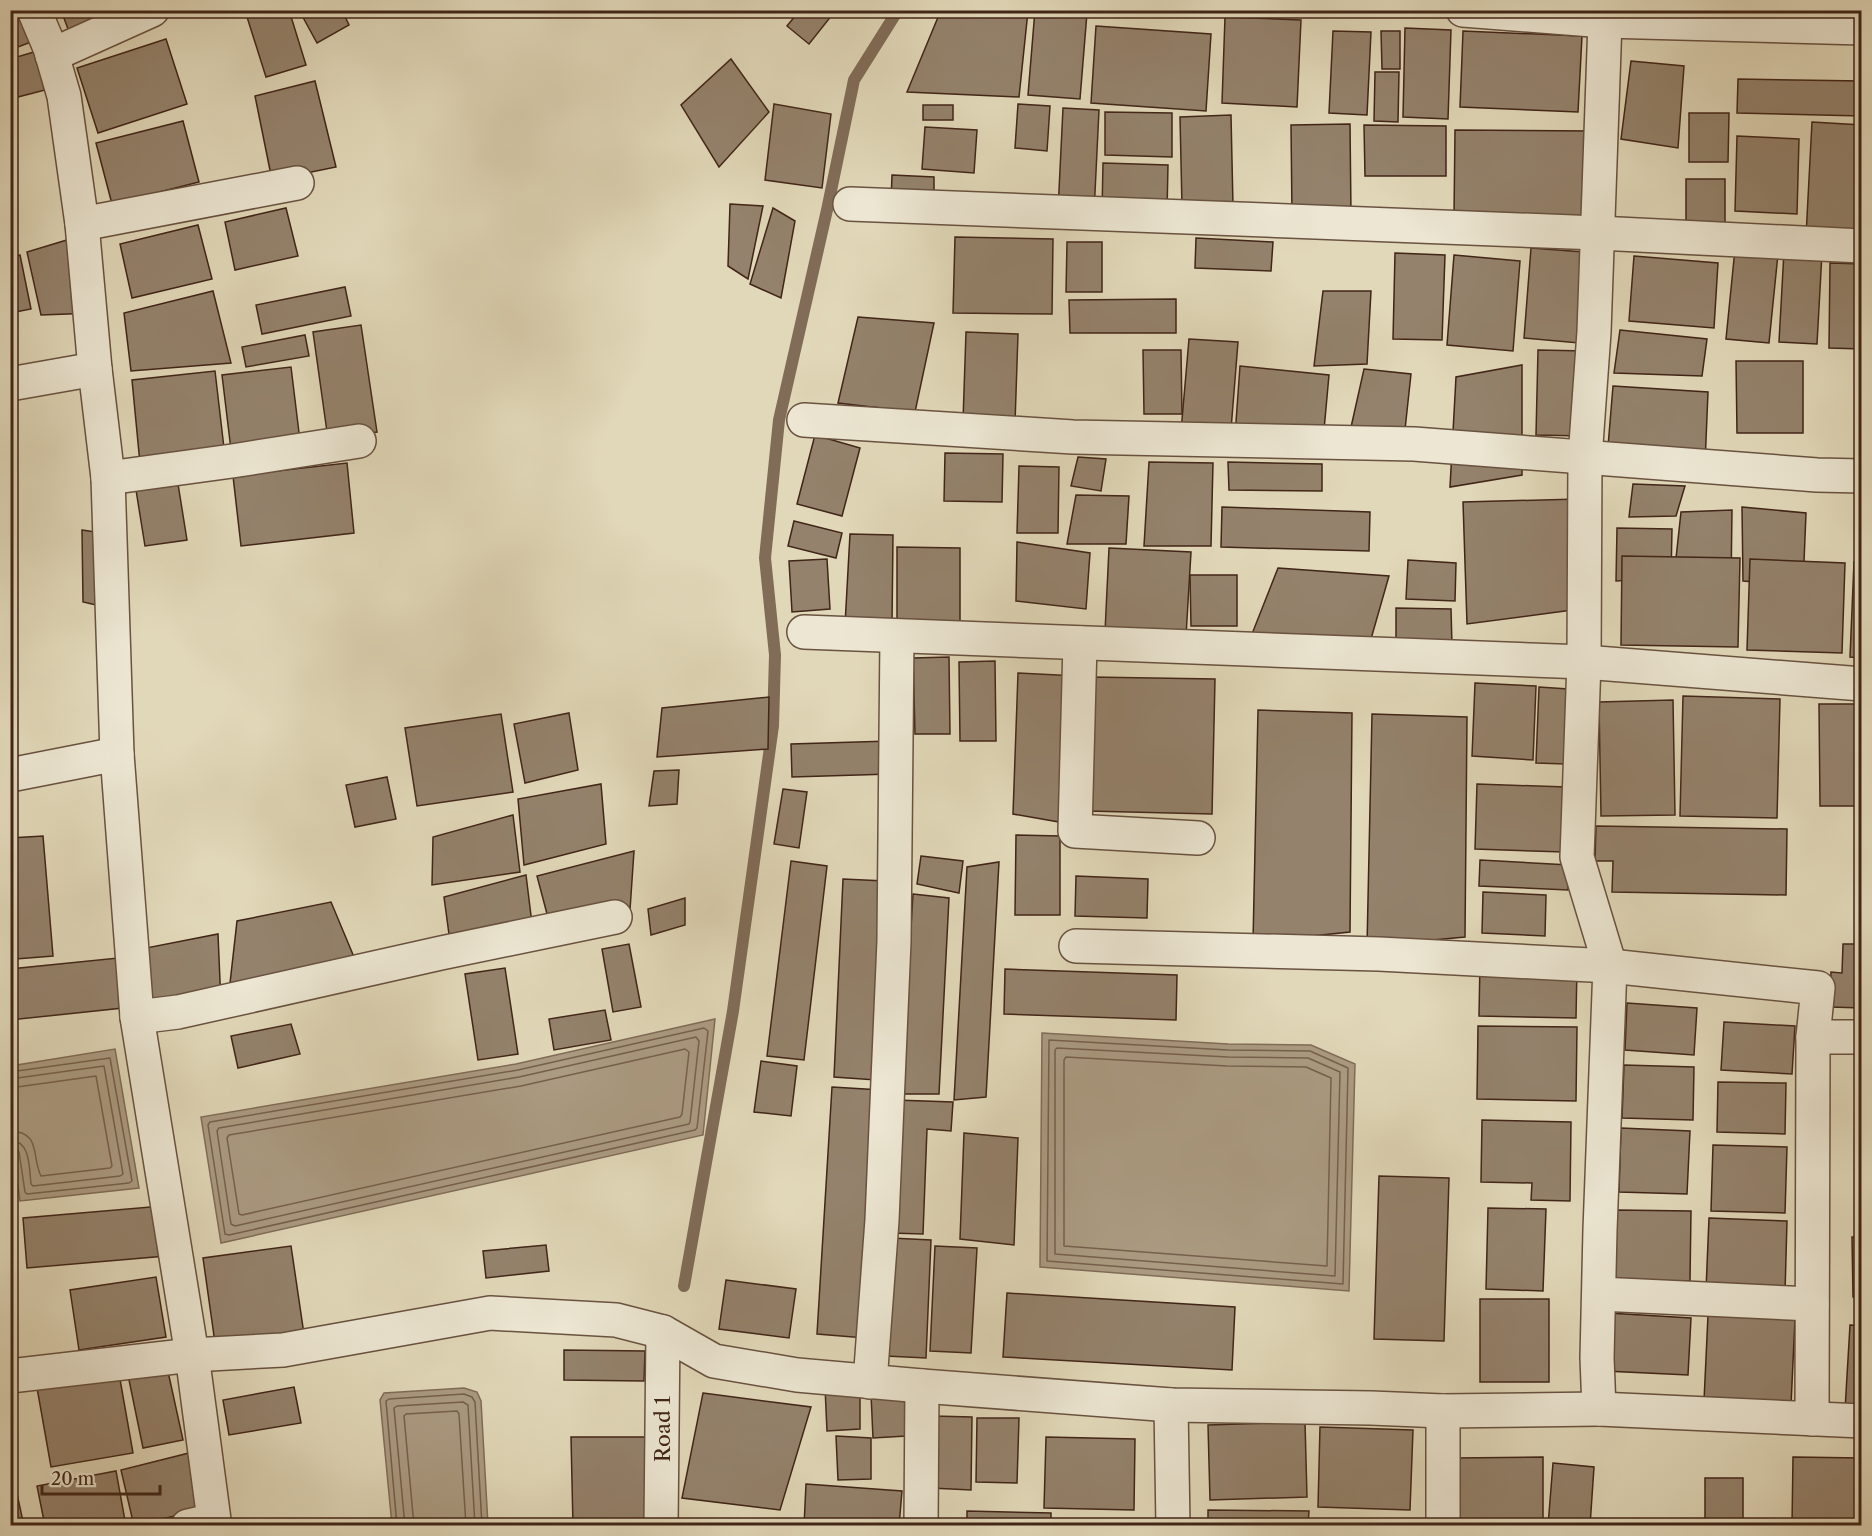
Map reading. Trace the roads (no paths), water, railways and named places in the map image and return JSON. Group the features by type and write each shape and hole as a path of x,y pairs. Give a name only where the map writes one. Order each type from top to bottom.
{"street":[{"path":"34,10 52,55 64,96 82,224 94,369 108,478 117,754 137,1017 192,1355 214,1520 188,1526"},
{"path":"52,55 152,10"},
{"path":"1463,10 1861,27"},
{"path":"1599,1409 1599,1294 1610,966 1577,857 1584,662 1585,458 1594,333 1606,16"},
{"path":"82,224 297,183"},
{"path":"849,204 1598,233 1862,246"},
{"path":"10,384 94,369"},
{"path":"804,420 1073,437 1414,444 1862,477"},
{"path":"108,478 232,462 359,441"},
{"path":"804,632 1584,662 1862,684"},
{"path":"870,1382 882,1220 894,941 897,636"},
{"path":"1080,644 1075,831 1198,838"},
{"path":"10,776 117,754"},
{"path":"137,1017 178,1012 615,917"},
{"path":"1076,946 1379,954 1610,966 1818,988 1813,1036 1812,1419"},
{"path":"1813,1036 1862,1037"},
{"path":"1599,1294 1812,1304"},
{"path":"10,1376 192,1355 283,1350 490,1313 616,1320 663,1332 714,1361 797,1375 870,1382 1172,1405 1443,1411 1599,1409 1862,1421"},
{"name":"Road 1","path":"662,1526 663,1332"},
{"path":"921,1526 922,1386"},
{"path":"1172,1405 1173,1526"},
{"path":"1443,1411 1443,1526"}],"water":[{"path":"715,1019 703,1135 221,1243 201,1117 516,1064"},
{"path":"1042,1033 1228,1044 1311,1045 1355,1064 1349,1291 1040,1267"},
{"path":"115,1049 139,1188 20,1201 11,1134 11,1066"},
{"path":"464,1388 477,1392 481,1401 488,1525 392,1525 380,1400 384,1393"}],"waterway":[{"path":"684,1286 733,1011 773,726 775,655 765,558 779,420 854,80 898,10"}]}
